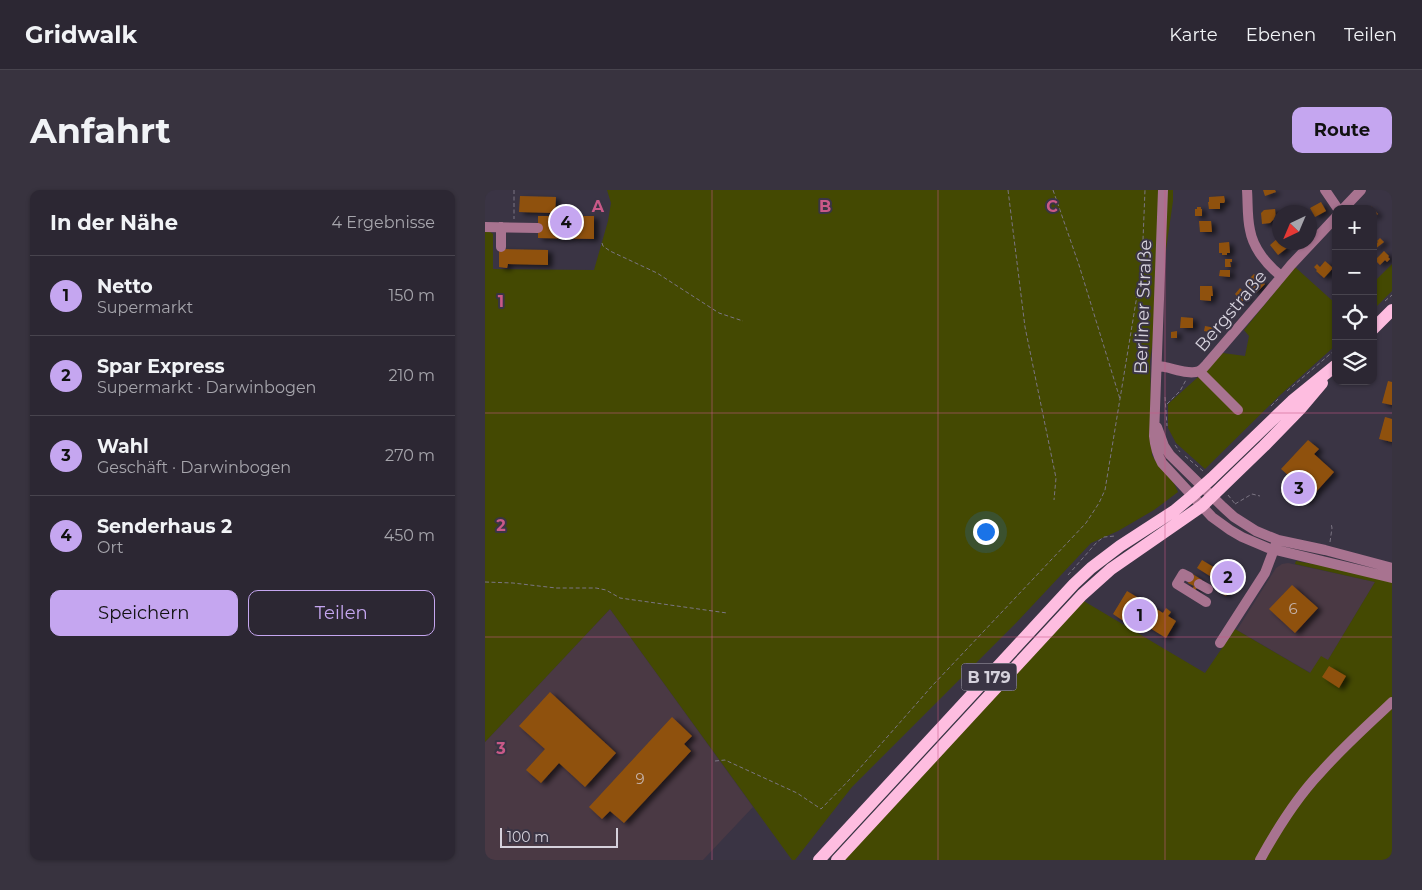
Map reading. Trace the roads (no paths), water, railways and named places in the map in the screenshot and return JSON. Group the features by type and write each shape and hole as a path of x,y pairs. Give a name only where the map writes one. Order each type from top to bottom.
{"main road":[{"path":"1377,324 1392,310"},
{"name":"B 179","path":"819,860 1074,584 1120,546 1174,511 1192,496 1332,364"},
{"name":"B 179","path":"837,860 1082,594 1111,569 1202,506 1217,493 1300,409 1332,364"}],"street":[{"name":"Berliner Straße","path":"1163,190 1154,436 1156,451 1162,463 1212,516 1230,530 1255,543 1276,545"},
{"path":"1247,190 1250,231 1253,242 1260,253 1281,276"},
{"path":"1325,190 1335,205"},
{"path":"1347,205 1361,190"},
{"name":"Bergstraße","path":"1157,366 1194,372 1244,321 1281,276 1332,221"},
{"path":"501,227 501,247"},
{"path":"485,228 538,228"},
{"path":"1194,372 1238,410"},
{"name":"Berliner Straße","path":"1155,424 1170,455 1207,483 1217,493 1234,517 1268,537 1276,545"},
{"path":"1276,545 1325,550 1392,568"},
{"path":"1276,545 1392,578"},
{"path":"1220,643 1265,573 1276,545"},
{"path":"1189,577 1183,574 1177,584 1206,602"},
{"path":"1260,860 1285,817 1312,781 1392,702"}],"place":[{"name":"Senderhaus 2","path":"566,222"},
{"name":"Wahl","path":"1299,488"},
{"name":"Spar Express","path":"1228,577"},
{"name":"Netto","path":"1140,615"}]}
